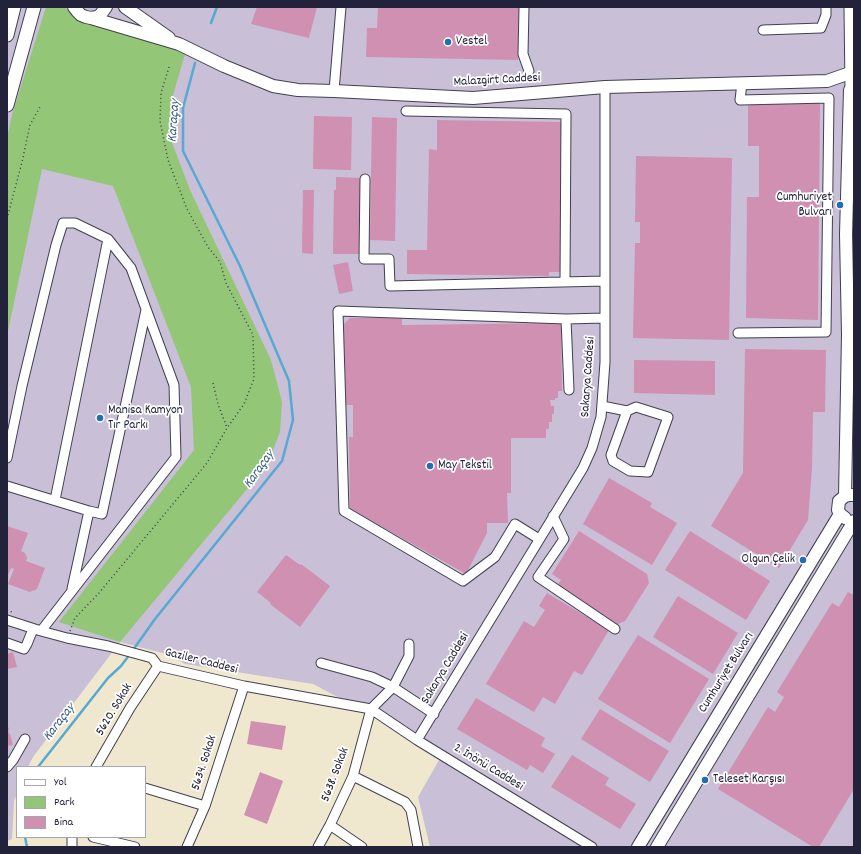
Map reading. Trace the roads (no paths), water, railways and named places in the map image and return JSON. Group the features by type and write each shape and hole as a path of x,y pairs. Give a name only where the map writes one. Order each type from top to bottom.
{"highway":[{"path":"7,36 14,7"},
{"path":"7,104 34,7"}],"main road":[{"path":"74,7 81,15 86,17 178,44"},
{"path":"91,18 102,14 106,7"},
{"path":"125,7 178,44"},
{"name":"Malazgirt Caddesi","path":"178,44 224,66 273,86 298,90 472,98 604,87 827,81"},
{"path":"827,81 852,73"},
{"path":"827,81 852,90 846,234 850,496"},
{"name":"Cumhuriyet Bulvarı","path":"638,847 840,514 838,510 839,501 850,496"},
{"path":"657,847 854,520 846,519 840,514"}],"street":[{"path":"334,91 341,7"},
{"path":"524,7 523,54 529,71"},
{"path":"763,30 820,28 826,15 826,7"},
{"path":"849,7 852,90"},
{"path":"738,333 826,332 829,98 740,100 742,83"},
{"name":"Sakarya Caddesi","path":"417,740 582,468 592,448 601,417 605,362 604,87"},
{"path":"406,112 566,114 565,282"},
{"path":"365,179 364,259 390,259 390,286 605,281"},
{"path":"7,458 22,386 56,245 63,223 75,223 108,239 131,268 174,385 176,457 71,592 37,630 24,649 7,643"},
{"path":"55,500 108,239"},
{"path":"7,486 102,514 146,309"},
{"path":"540,539 515,524 495,557 463,581 344,511 338,311 566,319 605,318"},
{"path":"566,319 569,390"},
{"path":"602,406 627,411 636,407 668,417 648,472 630,471 613,461 611,455 627,411"},
{"path":"71,592 88,511"},
{"path":"553,516 564,539 538,577 615,629"},
{"name":"Gaziler Caddesi","path":"7,620 67,638 108,646 152,658 158,666 244,686 371,709"},
{"path":"371,709 393,687 409,656 409,644"},
{"path":"321,663 372,677 393,687 434,714"},
{"name":"5620. Sokak","path":"97,766 130,708 158,666"},
{"name":"5634. Sokak","path":"188,847 205,806 244,686"},
{"name":"2. İnönü Caddesi","path":"371,709 417,740 592,847"},
{"name":"5638. Sokak","path":"318,847 353,776 371,709"},
{"path":"7,767 13,760 25,739"},
{"path":"353,776 405,802 411,810 418,847"},
{"path":"146,788 205,806"},
{"path":"330,825 362,847"},
{"path":"97,838 135,847"}],"waterway":[{"name":"Karaçay","path":"211,23 217,7"},
{"name":"Karaçay","path":"133,650 155,619 282,461 293,420 289,381 240,266 183,151 183,108 195,63"},
{"name":"Karaçay","path":"39,766 108,678 121,666 130,654"},
{"name":"Karaçay","path":"25,838 27,847"}],"place":[{"name":"Vestel","path":"448,42"},
{"name":"Cumhuriyet Bulvarı","path":"840,205"},
{"name":"Manisa Kamyon Tır Parkı","path":"100,418"},
{"name":"May Tekstil","path":"430,466"},
{"name":"Olgun Çelik","path":"803,560"},
{"name":"Teleset Karşısı","path":"705,780"}]}
